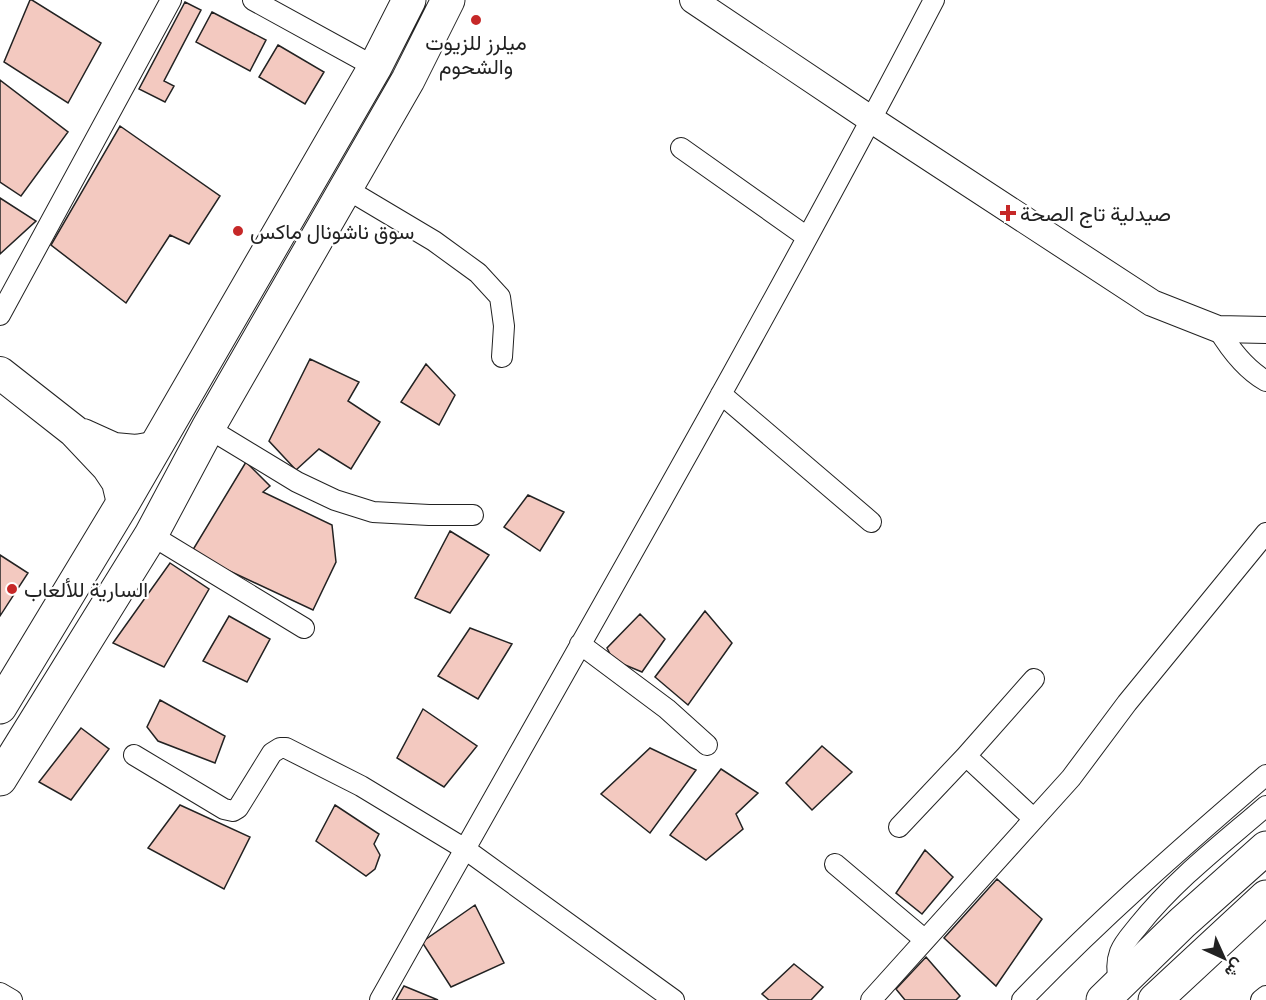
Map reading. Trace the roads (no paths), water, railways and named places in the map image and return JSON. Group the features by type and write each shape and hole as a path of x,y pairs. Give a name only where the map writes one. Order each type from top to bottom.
{"highway":[{"path":"0,707 123,503 375,68 410,0"},
{"path":"0,779 151,535 208,428 408,80 448,0"},
{"path":"1112,991 1182,923 1266,848"},
{"path":"1155,1000 1266,897"}],"main road":[{"path":"0,373 74,430 108,467 118,482 123,503"},
{"path":"74,430 114,449 136,451 153,448"}],"street":[{"path":"0,315 171,0"},
{"path":"253,0 375,68"},
{"path":"693,0 1152,303 1218,329 1266,330"},
{"path":"381,1000 721,394 872,120 934,0"},
{"path":"681,148 807,237"},
{"path":"345,188 434,241 478,273 500,297 504,326 502,357"},
{"path":"1218,329 1229,348 1244,364 1266,381"},
{"path":"721,394 871,522"},
{"path":"208,428 297,482 335,500 373,512 473,515"},
{"path":"871,1000 1071,778 1127,703 1266,533"},
{"path":"151,535 304,628"},
{"path":"580,644 667,709 707,745"},
{"path":"899,827 1034,680"},
{"path":"134,755 224,809 233,811 238,808 272,753 280,748 286,748 361,786 465,849 674,1000"},
{"path":"966,756 1034,819"},
{"path":"1022,1000 1176,852 1266,775"},
{"path":"1112,991 1116,968 1124,944 1142,921 1175,885 1266,806"},
{"path":"834,864 925,940"},
{"path":"0,993 12,1000"},
{"path":"1261,1000 1266,996"}],"place":[{"name":"ميلرز للزيوت والشحوم","path":"476,20"},
{"name":"صيدلية تاج الصحة","path":"1008,213"},
{"name":"سوق ناشونال ماكس","path":"238,231"},
{"name":"السارية للألعاب","path":"12,589"}]}
